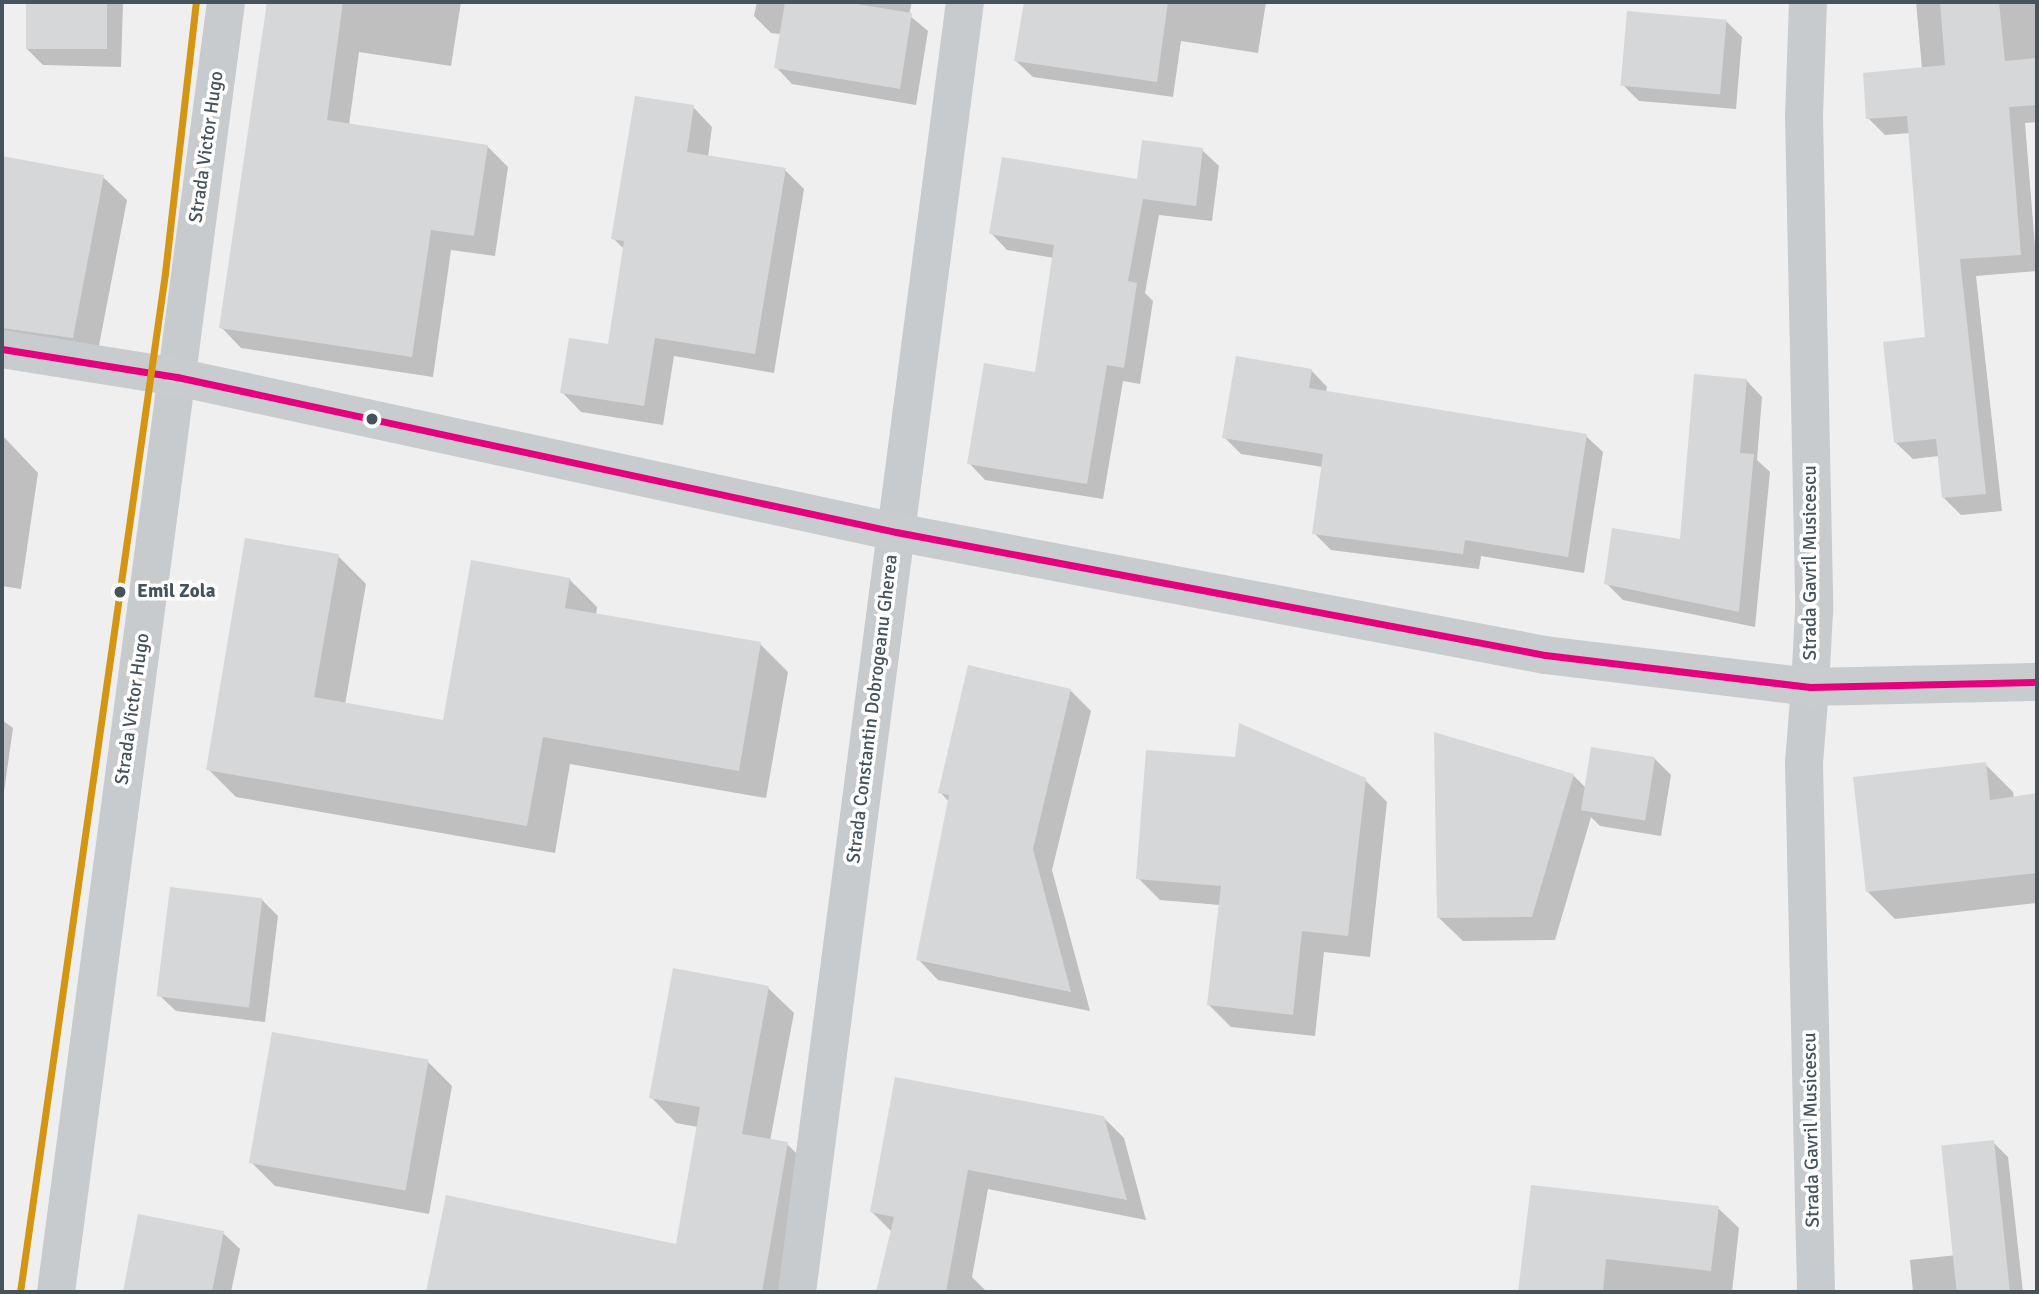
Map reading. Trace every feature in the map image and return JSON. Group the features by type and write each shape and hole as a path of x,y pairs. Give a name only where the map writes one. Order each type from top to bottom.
{"main road":[{"path":"2,349 177,377 896,532 1545,655 1810,688 2037,682"}],"street":[{"name":"Strada Victor Hugo","path":"56,1292 226,2"},
{"name":"Strada Constantin Dobrogeanu Gherea","path":"797,1292 965,2"},
{"name":"Strada Gavril Musicescu","path":"1808,2 1804,116 1814,611 1804,762 1816,1292"}],"building":[{"path":"26,2 107,2 107,49 26,49"},
{"path":"267,2 343,2 327,120 488,145 474,236 431,230 412,357 219,328"},
{"path":"785,2 845,2 912,13 900,89 774,68"},
{"path":"1024,2 1168,2 1157,82 1014,61"},
{"path":"1940,2 1999,2 2005,61 2037,58 2037,105 2009,107 2021,255 1960,259 1986,494 1942,498 1936,439 1894,443 1883,342 1925,337 1907,116 1866,119 1863,73 1945,65"},
{"path":"1627,11 1727,20 1720,94 1620,86"},
{"path":"635,96 694,105 687,152 786,168 755,354 655,338 644,406 560,393 569,338 608,344 624,241 611,239"},
{"path":"1142,140 1203,148 1196,206 1143,199 1128,281 1137,283 1124,368 1107,365 1087,484 967,464 984,363 1035,372 1054,245 989,234 1002,157 1137,179"},
{"path":"2,156 104,175 73,338 2,328"},
{"path":"1236,356 1312,369 1309,388 1587,434 1568,557 1465,540 1463,554 1312,534 1323,454 1222,438"},
{"path":"1694,374 1747,379 1740,453 1754,454 1739,612 1604,584 1612,528 1680,539"},
{"path":"245,538 339,554 314,697 443,720 471,560 570,578 565,608 761,642 739,771 543,737 527,826 206,770"},
{"path":"968,665 1071,689 1033,849 1071,992 916,960 949,795 938,793"},
{"path":"1239,723 1366,778 1348,936 1302,931 1293,1015 1207,1005 1221,886 1136,879 1146,750 1235,757"},
{"path":"1434,732 1574,774 1532,917 1437,918"},
{"path":"1591,747 1655,757 1645,820 1581,810"},
{"path":"1986,762 1990,800 2037,793 2037,873 1866,892 1853,777"},
{"path":"170,887 262,898 249,1008 157,996"},
{"path":"673,968 769,986 742,1134 788,1142 762,1292 426,1292 446,1195 676,1244 700,1107 649,1098"},
{"path":"272,1032 429,1060 405,1191 249,1163"},
{"path":"895,1077 1104,1116 1127,1200 968,1170 946,1292 876,1292 894,1217 870,1212"},
{"path":"1994,1140 2010,1292 1957,1292 1941,1146"},
{"path":"1531,1185 1719,1206 1711,1271 1606,1259 1603,1292 1518,1292"},
{"path":"138,1214 224,1231 212,1292 123,1292"}],"transit line":[{"path":"20,1292 165,273 196,2"},
{"path":"2,349 177,377 896,532 1545,655 1810,687 2037,682"}],"place":[{"name":"Emil Zola","path":"120,592"}]}
